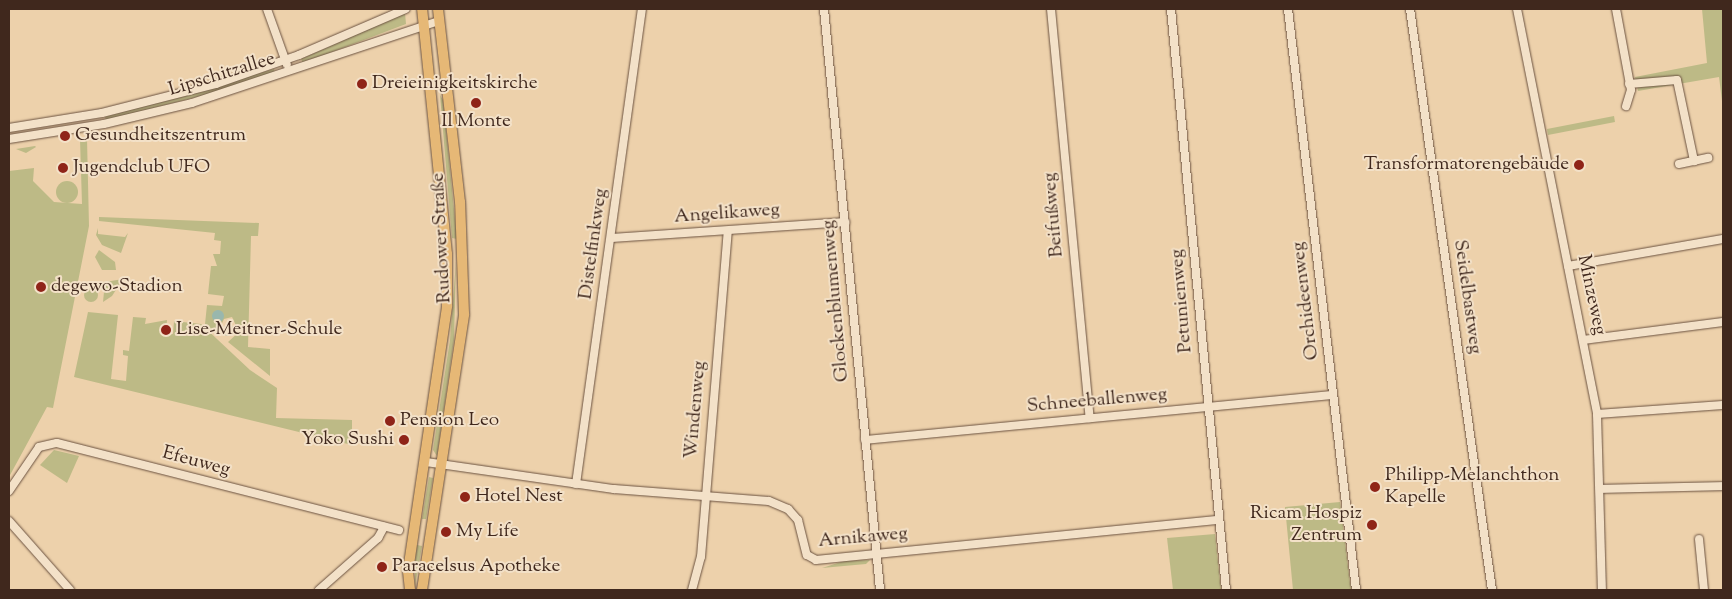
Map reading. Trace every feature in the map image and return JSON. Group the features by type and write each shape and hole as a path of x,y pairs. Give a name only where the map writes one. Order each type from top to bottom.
{"main road":[{"name":"Rudower Straße","path":"410,590 413,533 430,445 444,337 447,254 422,9"},
{"name":"Rudower Straße","path":"422,590 429,536 443,464 461,345 463,254 438,9"},
{"path":"430,90 447,88"},
{"path":"447,254 463,254"}],"street":[{"path":"267,9 290,72"},
{"name":"Lipschitzallee","path":"9,128 87,116 184,94 286,60 406,9"},
{"name":"Distelfinkweg","path":"576,484 612,238 642,9"},
{"name":"Glockenblumenweg","path":"824,9 880,590"},
{"name":"Beifußweg","path":"1051,9 1090,418"},
{"name":"Petunienweg","path":"1171,9 1226,590"},
{"name":"Orchideenweg","path":"1288,9 1356,590"},
{"name":"Seidelbastweg","path":"1410,9 1492,590"},
{"name":"Minzeweg","path":"1516,9 1597,414 1601,489 1602,590"},
{"path":"1616,9 1629,84 1626,106"},
{"name":"Lipschitzallee","path":"9,139 89,127 192,103 440,21"},
{"path":"1629,84 1677,80 1694,161"},
{"path":"87,116 89,127"},
{"path":"36,125 38,136"},
{"path":"1679,164 1708,158"},
{"name":"Angelikaweg","path":"612,238 845,222"},
{"name":"Windenweg","path":"692,590 701,557 728,231"},
{"path":"1568,266 1723,239"},
{"path":"1583,340 1723,322"},
{"name":"Schneeballenweg","path":"865,440 1333,395"},
{"path":"1597,414 1723,405"},
{"name":"Efeuweg","path":"9,491 39,447 57,443 399,530"},
{"name":"Arnikaweg","path":"426,462 576,484 705,496 783,506 801,524 812,560 1219,520"},
{"path":"1601,489 1723,486"},
{"path":"9,521 70,590"},
{"path":"319,590 378,538 384,527"},
{"path":"413,533 429,536"},
{"path":"1699,539 1704,590"}],"shaded area":[{"path":"1702,9 1723,9 1723,109 1719,77 1638,91 1635,77 1707,63"},
{"path":"405,13 406,24 303,63 301,59"},
{"path":"274,69 275,73 220,91 106,120 105,117"},
{"path":"440,95 443,100 457,239 452,238"},
{"path":"1614,116 1615,122 1548,135 1547,129"},
{"name":"degewo-Stadion","path":"87,138 89,226 53,408 47,407 9,477 9,171 34,168 33,181 54,202 82,204 80,139"},
{"path":"35,146 26,153 16,149"},
{"path":"67,181 75,184 78,192 75,200 67,203 59,200 56,192 59,184"},
{"path":"99,217 259,223 258,236 251,236 248,347 270,349 270,376 228,342 239,332 232,317 224,319 217,334 205,324 207,305 222,306 224,296 208,294 211,266 217,266 213,254 220,254 221,241 214,240 215,233 99,221"},
{"path":"98,228 98,234 125,237 128,233 121,253 102,245 96,235"},
{"path":"99,250 115,262 116,270 102,270 95,257"},
{"path":"456,261 454,340 437,456 433,450 450,340"},
{"path":"123,279 112,296 103,302 105,282"},
{"path":"88,288 94,288 98,295 94,302 88,302 84,298 84,292"},
{"path":"88,312 118,315 111,379 126,381 128,356 123,355 123,350 129,351 133,317 146,318 145,324 167,320 166,333 173,334 174,321 201,324 250,370 277,388 276,418 352,420 352,445 74,377"},
{"path":"54,450 79,456 67,483 40,465"},
{"path":"429,477 433,478 426,519 422,519"},
{"path":"1340,502 1351,590 1293,590 1285,507"},
{"path":"1215,534 1221,590 1173,590 1167,538"},
{"path":"417,545 422,546 415,586 415,562"},
{"path":"870,560 866,564 822,568 844,561"}],"water":[{"path":"216,310 220,310 224,316 220,322 216,322 212,318 212,314"},
{"path":"228,324 234,330 228,336 222,330"}],"place":[{"name":"Dreieinigkeitskirche","path":"362,84"},
{"name":"Il Monte","path":"476,103"},
{"name":"Gesundheitszentrum","path":"65,136"},
{"name":"Transformatorengebäude","path":"1579,165"},
{"name":"Jugendclub UFO","path":"63,168"},
{"name":"degewo-Stadion","path":"41,287"},
{"name":"Lise-Meitner-Schule","path":"166,330"},
{"name":"Pension Leo","path":"390,421"},
{"name":"Yoko Sushi","path":"404,440"},
{"name":"Philipp-Melanchthon Kapelle","path":"1375,487"},
{"name":"Hotel Nest","path":"465,497"},
{"name":"Ricam Hospiz Zentrum","path":"1372,525"},
{"name":"My Life","path":"446,532"},
{"name":"Paracelsus Apotheke","path":"382,567"}]}
